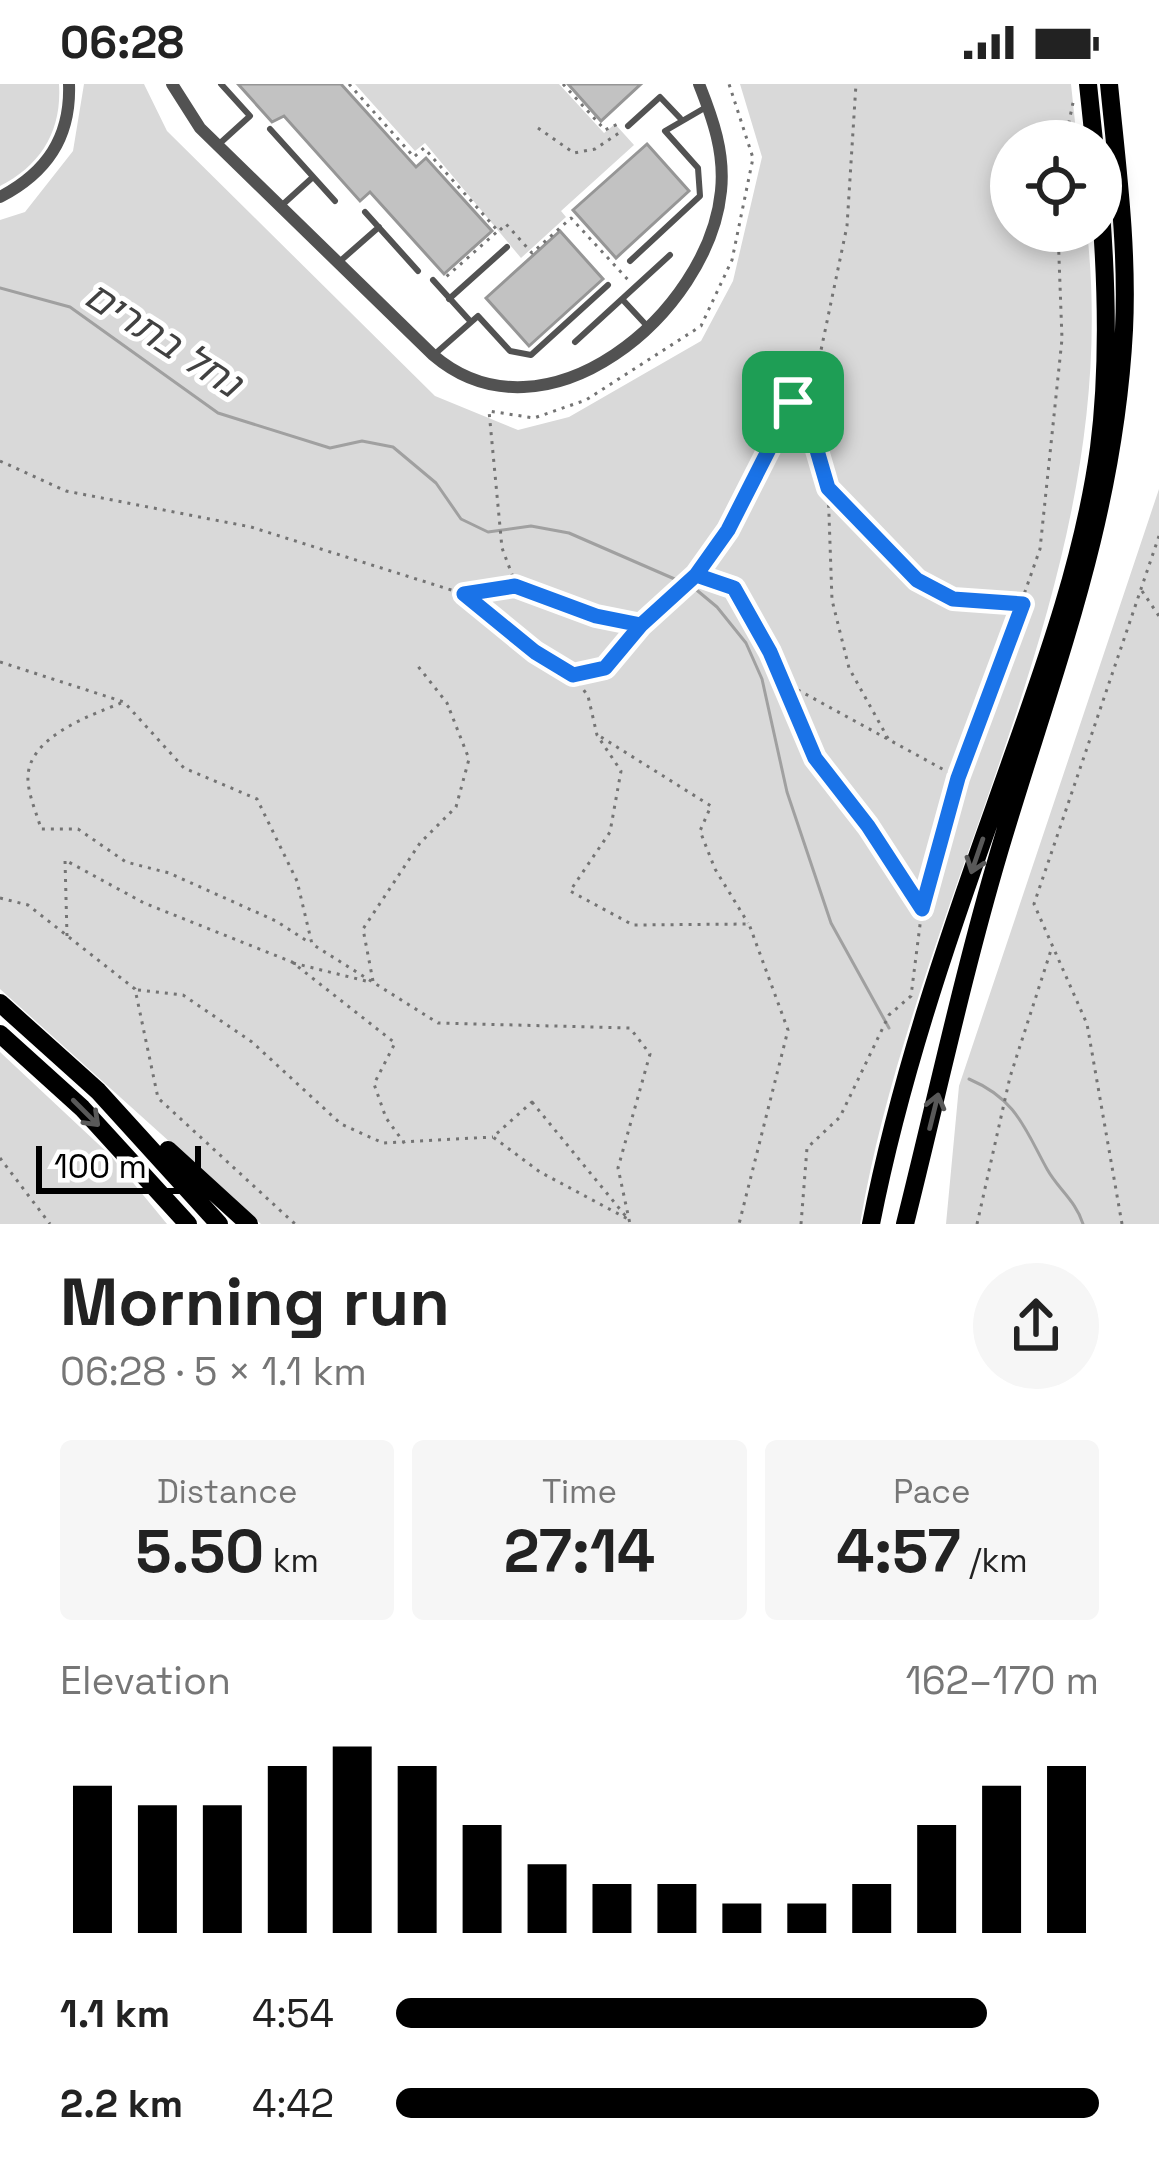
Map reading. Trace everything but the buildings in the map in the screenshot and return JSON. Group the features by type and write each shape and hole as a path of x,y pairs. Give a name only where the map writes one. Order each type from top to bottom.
{"highway":[{"path":"1088,84 1092,120"},
{"path":"905,1224 998,854 1077,614 1103,501 1124,335 1126,262 1109,84"},
{"path":"871,1224 916,1042 1059,625 1082,529 1099,448 1107,296 1104,252"},
{"path":"0,1003 249,1224"},
{"path":"0,1034 82,1108 188,1224"},
{"path":"65,1061 219,1224"}],"street":[{"path":"0,197 27,182 50,160 65,130 69,84"},
{"path":"172,84 189,115 218,146 433,355 470,380 523,388 584,371 649,328 690,278 715,221 722,163 699,84"}],"lane":[{"path":"218,146 250,116 221,84"},
{"path":"626,128 660,97 680,118"},
{"path":"630,261 700,196 698,168 665,131 707,106"},
{"path":"270,129 334,201"},
{"path":"280,207 313,177"},
{"path":"365,212 418,271"},
{"path":"338,263 379,227"},
{"path":"449,299 507,248"},
{"path":"575,341 670,256"},
{"path":"435,283 471,322"},
{"path":"433,355 478,316 510,351 531,355 608,285"},
{"path":"622,299 649,328"}],"path":[{"path":"349,84 414,157 424,148 498,231"},
{"path":"538,128 574,153 596,149 626,128 615,121 605,130 563,84"},
{"path":"573,675 605,668 641,625 696,575 728,530 820,355 847,226 856,84"},
{"path":"1070,120 1076,84"},
{"path":"435,283 506,224 532,253 571,218 635,288"},
{"path":"801,1224 807,1148 839,1117 889,1015 911,996 922,909 958,778 1040,549 1062,339 1059,252"},
{"path":"793,402 814,440 828,488 832,600 849,668 890,742"},
{"path":"0,461 66,491 250,527 464,594 535,652 573,675 587,696 597,735 620,771 610,832 569,891 634,925 749,924"},
{"path":"828,488 917,580 953,599 1023,604"},
{"path":"1122,1224 1087,1024 1034,904 1159,536"},
{"path":"696,575 734,588 770,652 815,758 868,826 922,909"},
{"path":"464,594 515,586 596,616 641,625"},
{"path":"1141,590 1159,616"},
{"path":"0,662 124,702 184,768 257,799 297,881 312,944"},
{"path":"373,982 363,929 420,843 456,807 469,759 447,703 417,665"},
{"path":"778,679 958,778"},
{"path":"124,702 77,721 40,749 27,777 41,829 78,829 126,862 169,873 276,922 438,1023 630,1028 650,1054 618,1168 629,1221"},
{"path":"597,735 711,806 700,831 715,869 749,924 788,1030 739,1224"},
{"path":"67,936 65,860 144,903 292,962 373,982"},
{"path":"0,898 28,905 136,989 183,995 252,1042 341,1124 383,1143 493,1138 532,1102 629,1221"},
{"path":"977,1224 1010,1077 1052,946"},
{"path":"292,962 395,1043 374,1084 386,1118 405,1144"},
{"path":"136,989 158,1098 295,1224"},
{"path":"493,1138 540,1172 629,1221"},
{"path":"0,1158 50,1224"}],"shaded area":[{"path":"0,84 59,84 59,101 46,145 27,168 0,186"},
{"path":"84,84 144,84 167,131 435,396 518,430 569,417 701,341 733,281 762,157 740,84 1071,84 1075,120 990,120 990,252 1088,252 1091,360 1076,487 1047,611 888,1100 860,1224 261,1224 0,989 0,220 25,212 73,151"},
{"path":"355,84 559,84 604,133 615,124 634,145 561,211 566,217 521,258 425,143 415,151"},
{"path":"1159,489 1159,1224 946,1224 959,1086"},
{"path":"0,1052 111,1156 167,1224 0,1224"}],"waterway":[{"name":"נחל בתרים","path":"0,288 70,307 218,413 330,448 362,441 393,447 436,483 461,519 488,532 531,526 569,533 693,587 717,607 746,643 762,679 787,792 831,923 889,1028"},
{"name":"נחל בתרים","path":"969,1079 998,1096 1017,1116 1083,1224"}],"route":[{"path":"793,402 728,530 696,575 641,625 596,616 515,586 464,594 535,652 573,675 605,668 641,625 696,575 734,588 770,652 799,730 815,758 868,826 922,909 958,778 1023,604 953,599 917,580 828,488 814,440 793,402"}]}
